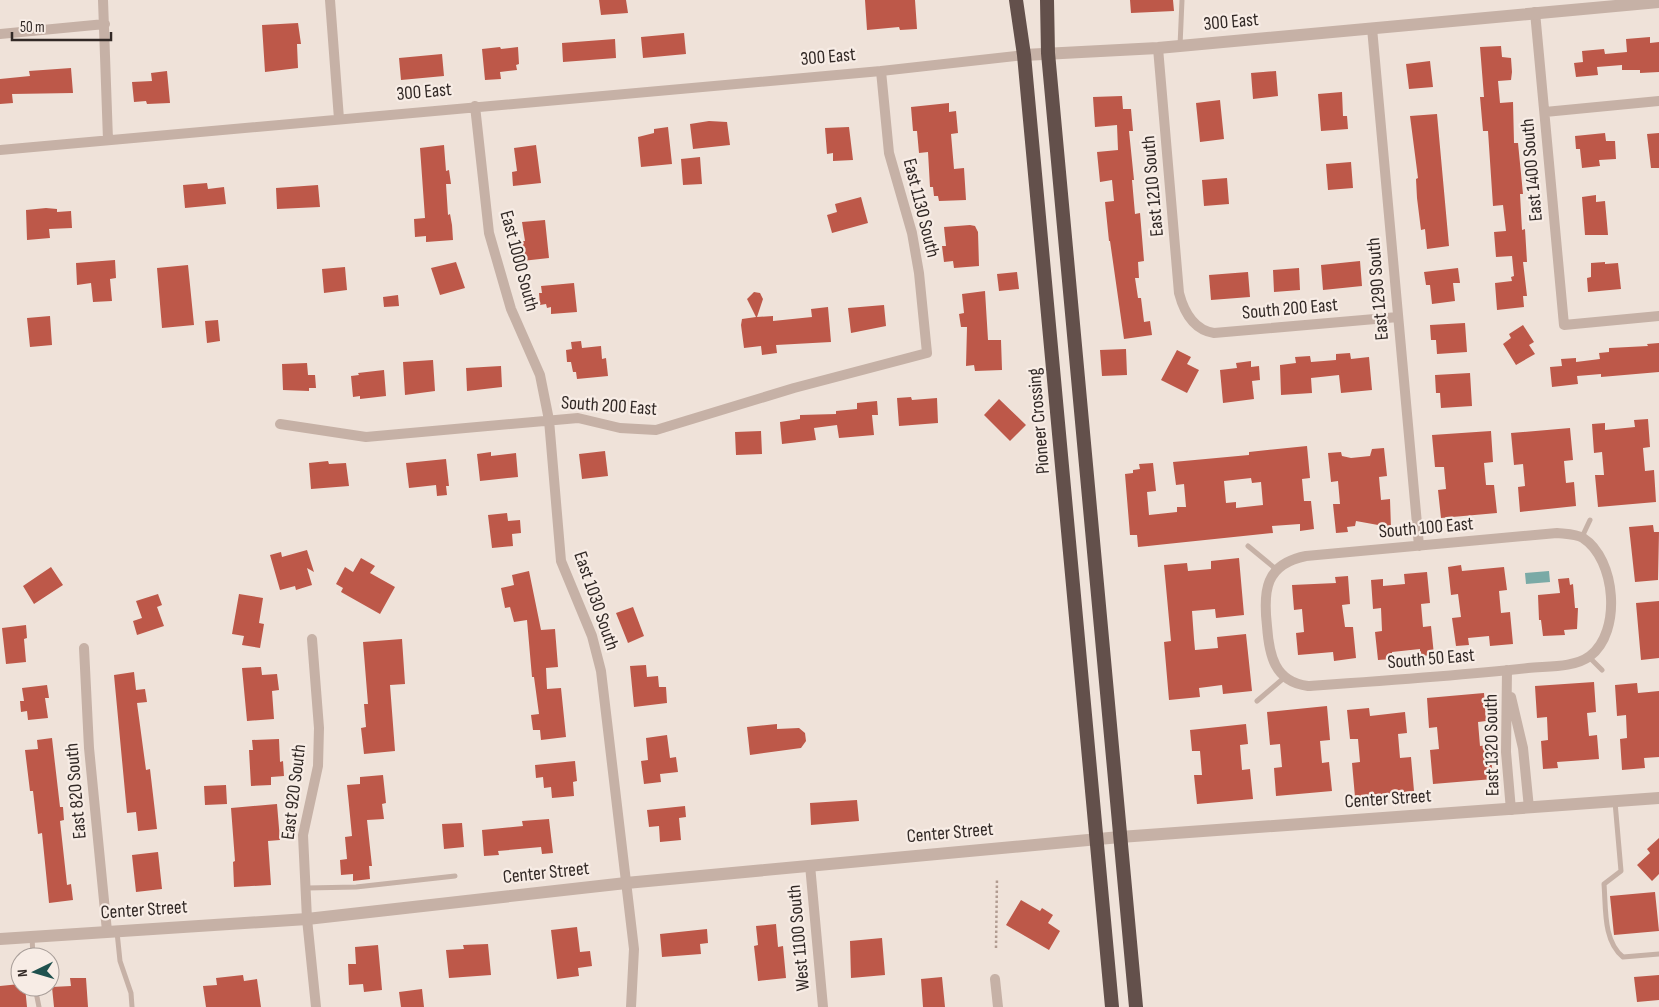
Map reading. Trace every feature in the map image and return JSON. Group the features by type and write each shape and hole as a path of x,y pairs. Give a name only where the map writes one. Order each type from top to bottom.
{"highway":[{"name":"Pioneer Crossing","path":"1016,0 1024,55 1112,1007"},
{"path":"1047,0 1048,53 1136,1007"}],"street":[{"path":"103,0 108,140"},
{"path":"330,0 339,119"},
{"name":"300 East","path":"0,150 881,71 1024,55 1158,48 1659,2"},
{"name":"East 1400 South","path":"1535,12 1564,325 1659,316"},
{"path":"0,34 105,24"},
{"name":"East 1290 South","path":"1372,28 1419,546"},
{"name":"East 1210 South","path":"1158,48 1179,293 1183,307 1190,319"},
{"name":"East 1130 South","path":"881,71 889,153 912,233 919,273 927,353"},
{"path":"1545,112 1659,101"},
{"name":"East 1000 South","path":"475,106 489,233 511,309 540,375 549,420"},
{"name":"South 200 East","path":"1190,319 1201,329 1214,333 1398,317"},
{"name":"South 200 East","path":"280,424 366,437 578,418 620,428 656,430 794,388 927,353"},
{"name":"East 1030 South","path":"549,420 561,561 592,636 601,671 634,949 630,1007"},
{"name":"South 100 East","path":"1277,570 1296,558 1557,533 1581,537"},
{"path":"1581,537 1603,562 1611,594 1611,618 1607,634 1600,647 1589,657"},
{"path":"1277,570 1270,579 1264,600 1269,651 1282,674"},
{"name":"East 920 South","path":"312,639 319,728 318,766 303,835 307,919 316,1007"},
{"name":"East 820 South","path":"84,648 89,748 112,930"},
{"name":"South 50 East","path":"1282,674 1308,686 1575,663 1589,657"},
{"path":"1507,670 1508,684"},
{"name":"East 1320 South","path":"1508,684 1524,748 1529,808"},
{"name":"East 1320 South","path":"1508,684 1506,752 1511,810"},
{"name":"Center Street","path":"0,939 112,930 307,919 626,883 1096,839 1659,798"},
{"name":"West 1100 South","path":"810,865 823,1007"},
{"path":"995,979 998,1007"}],"lane":[{"path":"1180,46 1182,0"},
{"path":"1581,537 1590,520"},
{"path":"1248,546 1277,570"},
{"path":"1589,657 1602,670"},
{"path":"1257,701 1282,674"},
{"path":"1615,802 1621,870 1604,884 1609,940 1615,951 1622,958 1659,954"},
{"path":"307,888 356,887 454,876"},
{"path":"112,930 121,966 131,994 132,1007"},
{"path":"32,937 32,947"}],"path":[{"path":"996,948 997,878"}],"water":[{"path":"1549,571 1550,582 1526,584 1525,573"}],"building":[{"path":"599,0 626,0 628,13 601,15"},
{"path":"865,0 915,0 917,29 900,30 899,27 867,30"},
{"path":"1130,0 1173,0 1174,11 1131,13"},
{"path":"298,23 301,44 297,44 298,68 265,72 262,25"},
{"path":"684,33 686,54 643,58 641,37"},
{"path":"1650,37 1650,43 1659,42 1659,72 1640,73 1640,70 1622,70 1622,65 1597,67 1598,75 1576,77 1574,63 1583,62 1582,51 1604,49 1605,54 1627,52 1626,39"},
{"path":"615,39 616,58 563,62 562,43"},
{"path":"1501,46 1502,57 1511,58 1511,80 1498,81 1500,103 1513,102 1514,143 1518,143 1523,194 1520,194 1522,230 1525,229 1527,262 1523,262 1527,296 1523,296 1524,307 1497,310 1495,283 1512,281 1511,277 1514,276 1512,256 1496,257 1494,232 1506,231 1503,205 1493,206 1488,131 1483,131 1480,97 1484,97 1480,47"},
{"path":"500,47 501,49 518,47 519,64 516,65 517,70 500,72 501,79 485,80 482,49"},
{"path":"442,54 444,76 401,80 399,58"},
{"path":"1430,61 1433,87 1409,89 1406,64"},
{"path":"71,68 73,93 12,94 13,103 0,104 0,79 30,76 29,71"},
{"path":"167,71 170,103 147,104 146,101 134,102 132,82 152,81 151,73"},
{"path":"1276,71 1278,96 1253,99 1251,73"},
{"path":"1342,92 1343,116 1347,116 1348,129 1321,131 1318,94"},
{"path":"1122,96 1123,109 1131,109 1133,131 1129,131 1134,180 1132,180 1135,214 1140,213 1144,261 1138,262 1139,278 1135,278 1138,298 1141,298 1144,322 1150,321 1152,335 1124,339 1105,202 1114,201 1112,180 1100,182 1097,152 1118,150 1117,125 1095,127 1093,97"},
{"path":"1220,100 1224,139 1200,142 1196,103"},
{"path":"949,103 949,112 956,111 958,133 951,134 954,169 964,168 966,200 939,201 938,196 934,196 933,187 930,187 928,152 919,153 917,131 913,131 911,107"},
{"path":"1437,114 1449,246 1427,249 1425,229 1421,230 1417,198 1416,179 1418,178 1410,116"},
{"path":"709,121 727,122 730,145 693,149 690,124"},
{"path":"668,127 672,164 641,167 638,137 654,133 654,129"},
{"path":"849,127 853,160 833,161 833,153 827,154 825,128"},
{"path":"1605,133 1606,141 1615,141 1616,159 1599,160 1600,166 1582,168 1580,149 1576,149 1575,136"},
{"path":"1659,133 1659,168 1651,168 1647,134"},
{"path":"444,145 446,171 449,170 451,184 446,184 448,215 450,214 453,240 426,242 426,236 415,237 414,219 425,218 420,148"},
{"path":"536,145 541,183 513,186 512,172 517,171 514,148"},
{"path":"700,157 702,184 683,185 681,159"},
{"path":"1351,162 1353,188 1328,190 1326,164"},
{"path":"1227,178 1229,204 1204,206 1202,180"},
{"path":"207,183 208,189 224,187 226,204 185,208 183,185"},
{"path":"318,185 320,207 277,209 276,188"},
{"path":"1596,195 1596,202 1605,201 1608,235 1585,235 1582,197"},
{"path":"861,197 868,223 832,233 827,215 837,212 835,204"},
{"path":"57,209 57,212 71,211 72,228 49,229 50,238 27,240 26,210"},
{"path":"545,220 549,258 522,261 520,241 525,241 522,222"},
{"path":"975,226 978,232 979,266 954,268 953,261 944,262 942,246 946,246 944,227"},
{"path":"115,260 116,278 110,279 112,301 93,302 91,283 77,285 76,263"},
{"path":"1360,261 1362,286 1323,290 1321,265"},
{"path":"456,262 465,288 440,295 431,268"},
{"path":"1605,262 1605,264 1618,263 1621,289 1588,292 1587,278 1591,277 1591,263"},
{"path":"188,265 194,325 162,328 157,268"},
{"path":"345,267 347,290 324,293 322,269"},
{"path":"1299,268 1300,290 1274,292 1273,270"},
{"path":"1458,268 1460,283 1453,283 1455,301 1432,304 1430,285 1426,285 1424,272"},
{"path":"1017,272 1019,289 999,291 997,274"},
{"path":"1248,272 1250,297 1211,300 1209,275"},
{"path":"574,283 577,312 551,314 551,307 547,308 546,304 540,305 539,293 542,293 541,286"},
{"path":"985,291 988,340 1001,340 1002,370 975,371 974,365 966,366 967,327 961,327 959,314 964,313 962,294"},
{"path":"754,292 760,293 763,299 757,317 773,316 773,321 812,317 811,309 828,307 831,342 776,345 777,353 762,355 761,346 744,348 742,319 756,317 747,299"},
{"path":"398,295 399,306 384,307 383,297"},
{"path":"884,305 886,326 851,333 848,308"},
{"path":"50,316 52,345 30,347 27,318"},
{"path":"218,320 220,341 207,343 205,321"},
{"path":"1465,323 1467,352 1437,354 1436,340 1431,340 1430,325"},
{"path":"1523,325 1534,342 1529,345 1535,354 1516,365 1503,344 1511,338 1509,334"},
{"path":"581,341 582,348 601,346 602,359 606,358 608,376 577,379 571,362 567,362 566,350 572,349 571,342"},
{"path":"1659,343 1659,372 1601,377 1601,374 1577,376 1578,384 1552,387 1550,367 1562,366 1561,359 1576,358 1576,362 1600,359 1599,353 1609,352 1609,348 1648,346 1647,344"},
{"path":"1126,349 1127,375 1102,376 1100,350"},
{"path":"1177,350 1191,357 1187,364 1199,370 1187,393 1161,380"},
{"path":"1350,353 1351,359 1369,357 1372,390 1341,393 1339,375 1311,378 1312,393 1281,395 1280,365 1296,363 1295,357 1310,356 1311,362 1336,360 1336,354"},
{"path":"433,360 435,391 405,395 403,362"},
{"path":"1251,361 1251,367 1259,366 1260,380 1252,381 1254,399 1223,403 1220,370 1237,368 1236,363"},
{"path":"307,363 308,375 315,375 316,388 309,388 309,391 283,390 282,364"},
{"path":"501,366 502,387 467,391 466,368"},
{"path":"384,370 386,396 360,399 360,396 353,397 351,376 359,375 358,373"},
{"path":"1470,373 1472,406 1441,408 1440,393 1436,393 1435,375"},
{"path":"911,397 912,400 937,398 938,423 899,426 897,398"},
{"path":"999,399 1026,425 1010,441 984,415"},
{"path":"877,401 878,415 872,415 874,435 839,438 837,425 814,428 816,440 782,444 780,422 800,419 800,415 836,414 836,411 857,409 857,403"},
{"path":"1648,419 1650,447 1643,448 1645,471 1654,470 1656,502 1598,507 1595,475 1604,475 1602,452 1594,453 1592,424 1605,423 1605,430 1635,427 1634,420"},
{"path":"1570,428 1573,460 1564,461 1566,483 1574,482 1576,506 1520,512 1518,487 1525,486 1523,464 1514,465 1511,433"},
{"path":"761,431 762,454 736,455 735,432"},
{"path":"1491,431 1493,462 1484,463 1486,485 1494,485 1497,513 1441,518 1438,490 1446,489 1444,467 1435,467 1432,435"},
{"path":"1307,446 1310,478 1302,479 1304,501 1311,501 1314,529 1300,531 1300,524 1272,526 1273,533 1138,547 1137,535 1130,535 1125,474 1133,473 1133,470 1140,469 1139,464 1153,463 1156,491 1147,492 1149,515 1177,512 1177,507 1186,507 1184,484 1176,485 1173,462 1249,455 1249,452","holes":["1251,478 1252,483 1261,482 1263,505 1236,508 1236,502 1226,503 1224,481"]},
{"path":"1384,448 1387,476 1379,477 1381,500 1390,499 1391,528 1378,529 1378,525 1356,521 1355,526 1347,527 1348,532 1336,533 1333,504 1340,504 1338,481 1331,482 1328,453 1341,452 1342,456 1351,458 1370,456 1372,449"},
{"path":"605,451 608,476 582,479 579,454"},
{"path":"491,452 491,456 516,453 518,477 480,481 477,454"},
{"path":"446,459 449,486 446,486 447,495 437,496 436,485 409,488 406,463"},
{"path":"328,461 329,464 346,463 349,486 311,489 309,463"},
{"path":"507,513 508,521 520,520 521,533 512,534 513,546 492,548 488,515"},
{"path":"1653,525 1654,532 1659,532 1658,580 1635,582 1629,527"},
{"path":"307,550 314,572 307,568 312,585 296,590 295,586 280,590 270,555 281,552 282,557"},
{"path":"361,558 375,566 370,573 395,587 380,614 341,592 343,588 336,584 345,567 353,572"},
{"path":"1239,558 1244,615 1216,618 1215,609 1192,611 1195,650 1218,648 1217,637 1246,634 1252,691 1223,694 1222,685 1199,688 1200,697 1169,700 1164,642 1171,641 1164,565 1187,563 1188,571 1211,569 1211,561"},
{"path":"1461,565 1462,571 1504,567 1507,590 1499,591 1501,613 1510,612 1513,644 1490,646 1489,636 1468,638 1469,645 1456,646 1452,618 1461,617 1458,594 1451,595 1448,567"},
{"path":"51,567 63,585 34,604 23,586"},
{"path":"529,571 541,630 555,629 558,667 546,668 547,689 561,688 566,737 541,740 540,730 533,730 531,715 539,714 534,677 532,677 527,620 514,622 510,607 505,608 501,588 514,585 512,575"},
{"path":"1427,572 1430,603 1421,604 1423,627 1431,626 1434,655 1420,656 1420,649 1392,652 1392,659 1378,660 1375,632 1382,631 1381,608 1373,609 1371,580 1383,579 1383,586 1405,584 1404,574"},
{"path":"1348,576 1350,604 1342,605 1345,627 1353,627 1356,658 1334,661 1333,652 1298,655 1296,633 1304,632 1302,609 1294,610 1292,585 1336,583 1335,577"},
{"path":"1569,578 1570,585 1573,584 1575,608 1578,608 1577,629 1564,630 1565,635 1543,636 1541,620 1539,620 1538,595 1560,593 1558,579"},
{"path":"158,594 162,605 157,607 164,626 137,635 133,621 142,618 136,601"},
{"path":"239,594 263,598 259,623 264,624 260,648 242,645 244,636 232,634"},
{"path":"1659,601 1659,658 1641,660 1636,603"},
{"path":"633,607 644,636 628,643 616,613"},
{"path":"26,625 27,638 24,639 26,662 6,664 2,628"},
{"path":"402,639 405,684 390,685 395,751 364,754 361,728 366,727 364,704 368,704 363,642"},
{"path":"646,665 647,677 658,676 659,687 666,687 667,703 634,707 630,666"},
{"path":"261,667 262,675 277,674 279,690 272,691 274,719 247,721 242,668"},
{"path":"134,672 136,690 145,689 147,702 137,703 146,770 150,769 157,829 138,831 136,812 127,813 114,675"},
{"path":"1594,682 1596,712 1587,713 1589,736 1597,735 1599,759 1557,762 1558,768 1543,769 1541,741 1548,740 1547,717 1537,718 1535,686"},
{"path":"1637,683 1638,693 1659,691 1659,757 1644,758 1645,768 1622,770 1620,739 1627,738 1626,715 1617,716 1615,685"},
{"path":"47,685 49,698 45,698 48,718 28,720 27,711 21,712 20,701 24,701 22,688"},
{"path":"1484,693 1486,721 1478,722 1480,746 1490,745 1493,779 1433,784 1430,750 1439,749 1437,727 1429,728 1427,698"},
{"path":"1327,706 1330,740 1320,741 1322,763 1329,762 1332,791 1276,796 1274,768 1282,767 1280,744 1270,745 1267,712"},
{"path":"1369,708 1370,716 1405,712 1407,733 1398,734 1400,758 1411,757 1414,791 1355,797 1352,763 1360,762 1358,739 1350,739 1347,710"},
{"path":"777,724 777,729 799,728 805,733 806,741 801,748 750,755 747,727"},
{"path":"1246,724 1248,744 1240,745 1242,770 1250,769 1253,799 1197,804 1194,775 1202,775 1200,751 1192,751 1190,730"},
{"path":"667,735 670,758 676,757 678,772 660,774 661,782 644,784 641,761 648,760 646,738"},
{"path":"52,738 60,807 63,807 64,820 60,821 67,885 71,884 73,900 49,903 42,833 38,834 33,791 30,791 25,750 38,749 37,740"},
{"path":"279,739 280,762 283,761 284,776 271,777 271,785 251,786 249,750 253,750 252,740"},
{"path":"575,761 577,781 573,782 574,796 552,798 551,787 544,788 543,777 536,778 535,765"},
{"path":"383,775 386,803 382,804 384,819 367,820 372,866 369,866 370,879 353,881 353,874 341,875 340,860 347,859 345,837 352,836 347,785 360,784 360,777"},
{"path":"226,785 227,804 205,805 204,786"},
{"path":"857,800 859,821 811,825 810,803"},
{"path":"277,804 280,840 268,841 271,885 234,887 233,862 235,861 231,808"},
{"path":"685,806 686,817 679,818 681,840 660,842 659,826 649,827 647,810"},
{"path":"549,819 553,853 542,854 541,847 498,851 499,855 484,856 482,830 523,826 522,821"},
{"path":"462,823 464,847 444,849 442,824"},
{"path":"1659,838 1659,874 1652,881 1637,865 1650,853 1647,849"},
{"path":"158,852 162,889 136,892 132,855"},
{"path":"1655,892 1659,931 1614,935 1610,896"},
{"path":"1021,900 1040,911 1042,908 1053,915 1048,923 1060,931 1049,950 1006,925"},
{"path":"776,924 778,947 783,946 786,978 758,981 754,946 758,945 756,926"},
{"path":"577,927 580,952 590,951 592,966 578,968 579,976 557,979 551,930"},
{"path":"707,929 708,943 700,944 701,954 662,957 660,934"},
{"path":"882,938 885,975 851,978 850,941"},
{"path":"488,944 491,975 449,978 446,950 464,949 463,945"},
{"path":"378,945 382,990 364,992 363,984 349,985 348,964 356,964 355,947"},
{"path":"243,975 244,981 257,979 261,1007 206,1007 203,986 217,985 216,978"},
{"path":"1659,975 1659,1000 1637,1002 1634,977"},
{"path":"942,977 945,1007 923,1007 921,979"},
{"path":"70,978 86,978 88,1007 54,1007 53,997 60,997 60,987 71,986"},
{"path":"10,985 10,997 26,997 27,1007 0,1007 0,986"},
{"path":"422,989 424,1007 401,1007 399,992"}]}
